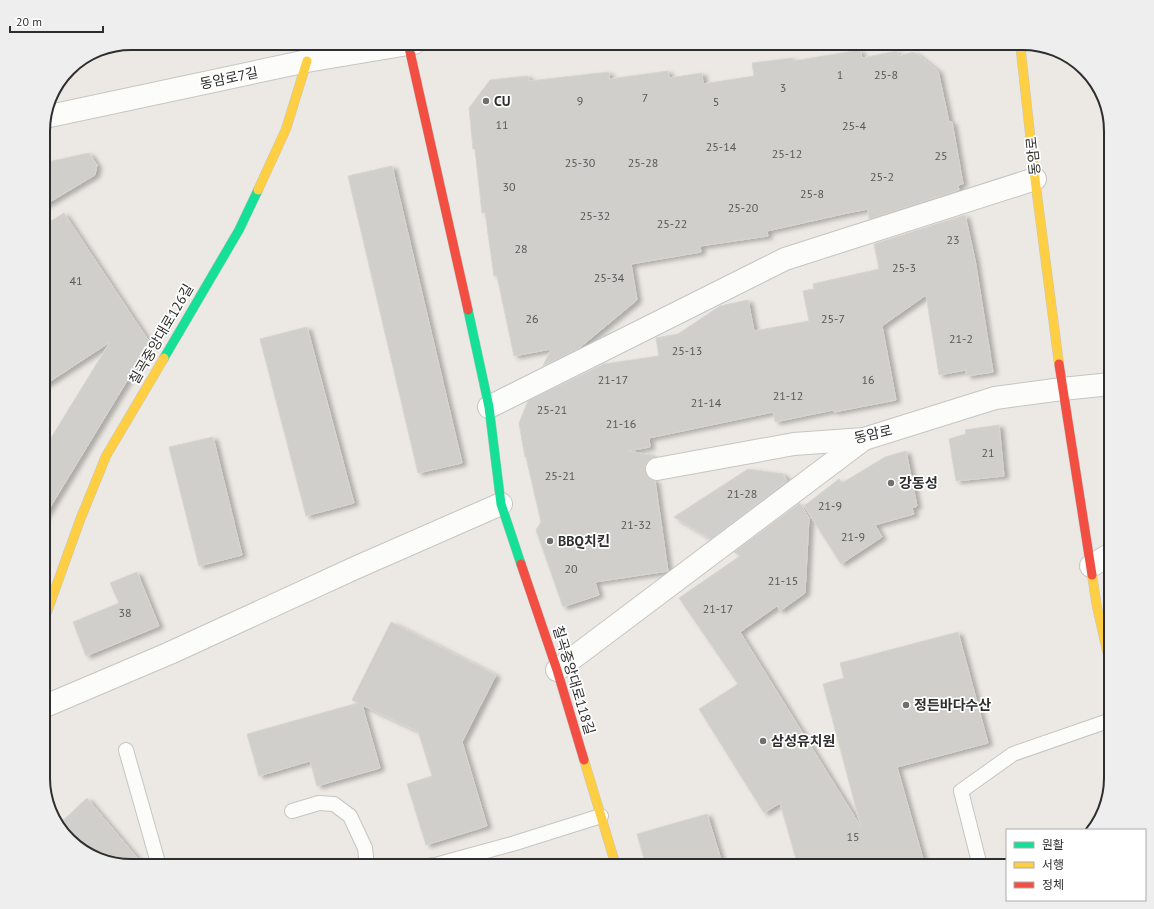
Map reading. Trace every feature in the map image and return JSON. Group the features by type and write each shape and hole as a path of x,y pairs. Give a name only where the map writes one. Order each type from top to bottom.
{"street":[{"name":"동암로7길","path":"52,116 307,61 369,50"},
{"name":"칠곡중앙대로118길","path":"410,50 489,407 501,504 557,670 614,859"},
{"name":"동암로","path":"1021,50 1035,179 1062,388 1097,607 1104,638"},
{"name":"칠곡중앙대로126길","path":"50,604 80,520 106,456 239,230 286,129 307,61"},
{"path":"489,407 785,259 1035,179"},
{"path":"1062,388 1104,385"},
{"name":"동암로","path":"657,469 794,444 864,439 995,398 1062,388"},
{"path":"557,670 864,439"},
{"path":"50,704 170,653 355,568 501,504"},
{"path":"1091,566 1104,558"}],"lane":[{"path":"978,859 961,791 1013,754 1104,722"},
{"path":"126,750 158,859"},
{"path":"292,811 319,802 334,804 350,816 365,848 367,859"},
{"path":"457,859 512,844 601,816"}],"building":[{"path":"860,50 862,58 897,51 898,56 914,52 938,71 949,122 952,122 963,184 958,185 959,190 869,219 868,209 767,231 768,236 700,246 701,252 631,264 637,300 578,349 543,366 551,349 514,356 497,276 494,276 485,212 482,213 469,108 490,80 528,76 529,81 609,72 609,79 668,71 669,78 702,73 703,84 754,76 752,63 792,58 793,61"},
{"path":"89,153 97,165 95,175 50,202 50,161"},
{"path":"392,166 462,463 418,473 348,176"},
{"path":"64,213 150,343 50,507 50,440 110,342 50,381 50,222"},
{"path":"965,215 975,260 993,372 967,376 966,370 939,375 926,295 882,326 896,400 834,412 833,410 775,422 773,412 649,438 650,447 628,451 651,455 652,458 645,464 645,471 648,477 655,481 668,571 595,582 599,595 563,607 536,530 541,522 525,457 519,423 528,401 604,364 659,356 656,338 678,334 720,306 748,300 754,331 809,321 803,291 814,289 813,284 879,269 874,244"},
{"path":"307,327 354,503 306,516 260,339"},
{"path":"999,425 1004,476 956,481 949,439 966,434 965,430"},
{"path":"213,437 242,555 199,566 169,447"},
{"path":"906,451 917,506 912,508 914,514 875,525 882,537 841,564 804,506 839,479 842,483 885,457"},
{"path":"748,469 783,474 787,481 711,539 674,517"},
{"path":"800,503 809,518 805,593 780,611 777,606 740,632 861,827 823,684 844,678 840,663 958,632 988,743 897,767 923,859 796,859 780,803 764,813 699,709 738,684 679,598 740,556 734,552"},
{"path":"137,572 159,626 86,656 73,622 119,603 110,583"},
{"path":"391,622 496,675 462,742 487,826 426,845 407,784 432,776 418,731 362,705 380,768 317,786 310,761 259,776 247,734 358,703 352,700"},
{"path":"87,798 138,859 120,858 95,851 74,835 62,821"},
{"path":"707,814 721,859 644,859 637,834"}],"traffic: fast":[{"path":"164,358 239,230 258,190"},
{"path":"468,310 489,407 501,504 521,564"}],"traffic: slow":[{"path":"1021,50 1035,179 1059,364"},
{"path":"258,190 286,129 307,61"},
{"path":"50,604 80,520 106,456 164,358"},
{"path":"1092,575 1104,638"},
{"path":"584,760 614,859"}],"traffic: jam":[{"path":"410,50 468,310"},
{"path":"1059,364 1092,575"},
{"path":"521,564 557,670 584,760"}],"place":[{"name":"CU","path":"486,101"},
{"name":"강동성","path":"891,483"},
{"name":"BBQ치킨","path":"550,541"},
{"name":"정든바다수산","path":"906,705"},
{"name":"삼성유치원","path":"763,741"}]}
